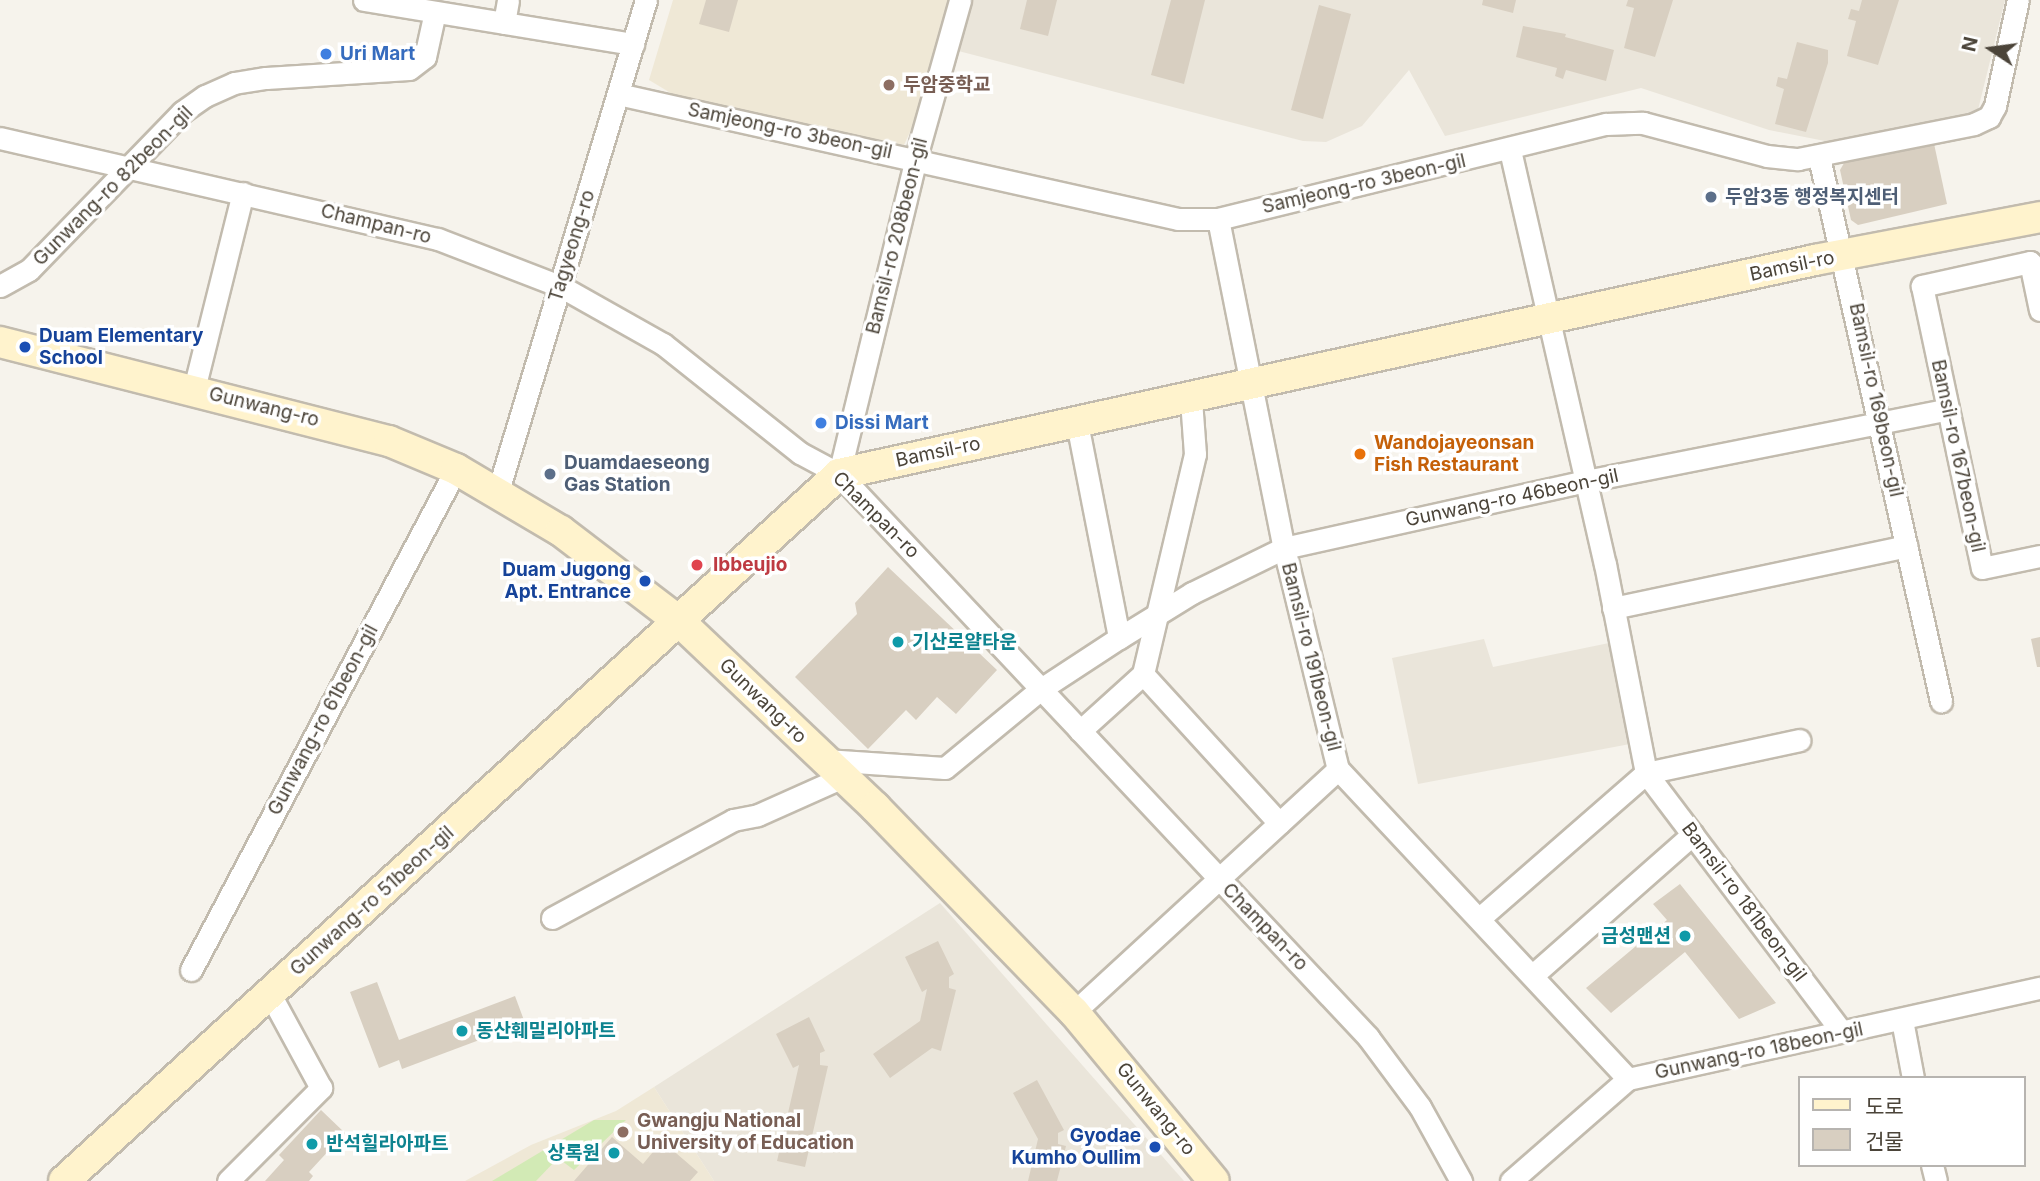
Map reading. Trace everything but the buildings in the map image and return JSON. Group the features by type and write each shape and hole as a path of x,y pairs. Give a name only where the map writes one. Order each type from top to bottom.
{"main road":[{"name":"Bamsil-ro","path":"839,474 2037,215"},
{"name":"Gunwang-ro","path":"0,342 361,431 456,469 498,491 561,531 680,622 834,768 1074,1012 1214,1181"},
{"path":"680,622 839,474"},
{"name":"Gunwang-ro 51beon-gil","path":"64,1181 680,622"}],"street":[{"path":"364,0 633,44"},
{"path":"504,23 508,0"},
{"name":"Tagyeong-ro","path":"498,491 646,0"},
{"name":"Bamsil-ro 208beon-gil","path":"839,474 916,157 960,0"},
{"name":"Samjeong-ro 3beon-gil","path":"618,93 916,157 1178,219 1218,219 1510,150 1584,128 1630,122 1767,156 1819,156 1989,117 2018,0"},
{"name":"Gunwang-ro 82beon-gil","path":"0,286 29,270 134,167 183,112 219,88 266,78 392,72 421,63 435,12"},
{"name":"Champan-ro","path":"0,138 411,231 560,286 663,344 800,453 839,474 1368,1037 1420,1107 1461,1181"},
{"path":"1510,150 1546,320"},
{"name":"Bamsil-ro 169beon-gil","path":"1819,156 1844,255 1941,701"},
{"name":"Gunwang-ro","path":"194,389 243,193"},
{"path":"1218,219 1250,385"},
{"name":"Bamsil-ro 167beon-gil","path":"2040,310 2030,262 1922,286 1982,568 2040,556"},
{"name":"Bamsil-ro 181beon-gil","path":"1546,320 1586,481 1646,773 1841,1031"},
{"name":"Bamsil-ro 191beon-gil","path":"1250,385 1284,548 1338,769 1481,917 1628,1079"},
{"path":"1080,731 1143,674 1195,454 1191,399"},
{"name":"Gunwang-ro 46beon-gil","path":"834,768 945,768 1041,689 1119,638 1158,614 1284,548 1586,481 1948,408"},
{"path":"1077,423 1119,638"},
{"name":"Gunwang-ro 61beon-gil","path":"191,970 456,469"},
{"path":"1613,608 1908,546"},
{"path":"1143,674 1279,823"},
{"path":"1481,917 1646,773 1800,740"},
{"path":"552,918 733,820 758,815 834,768"},
{"path":"1074,1012 1338,769"},
{"path":"1533,975 1693,834"},
{"name":"Gunwang-ro 18beon-gil","path":"1511,1181 1628,1079 2040,988"},
{"path":"228,1181 321,1088 270,994"},
{"path":"1902,1020 1913,1076"}],"shaded area":[{"name":"두암중학교","path":"673,0 948,0 916,119 904,145 679,98 649,80"},
{"path":"960,0 2005,0 1977,114 1835,143 1769,130 1641,88 1445,136 1409,70 1362,126 1326,142 1303,141 947,48"},
{"path":"1484,639 1493,667 1609,643 1630,744 1418,784 1392,658"},
{"path":"940,903 1184,1181 714,1181 654,1087"},
{"name":"Gwangju National University of Education","path":"654,1087 714,1181 465,1181 531,1145 616,1111"}],"green space":[{"path":"594,1120 626,1120 574,1170 558,1158 536,1181 492,1181"}],"place":[{"name":"Uri Mart","path":"326,54"},
{"name":"두암중학교","path":"889,85"},
{"name":"두암3동 행정복지센터","path":"1711,197"},
{"name":"Duam Elementary School","path":"25,347"},
{"name":"Dissi Mart","path":"821,423"},
{"name":"Wandojayeonsan Fish Restaurant","path":"1360,454"},
{"name":"Duamdaeseong Gas Station","path":"550,474"},
{"name":"Ibbeujio","path":"697,565"},
{"name":"Duam Jugong Apt. Entrance","path":"645,581"},
{"name":"기산로얄타운","path":"898,642"},
{"name":"금성맨션","path":"1685,936"},
{"name":"동산훼밀리아파트","path":"462,1031"},
{"name":"Gwangju National University of Education","path":"623,1132"},
{"name":"반석힐라아파트","path":"312,1144"},
{"name":"Gyodae Kumho Oullim","path":"1155,1147"},
{"name":"상록원","path":"614,1153"}]}
